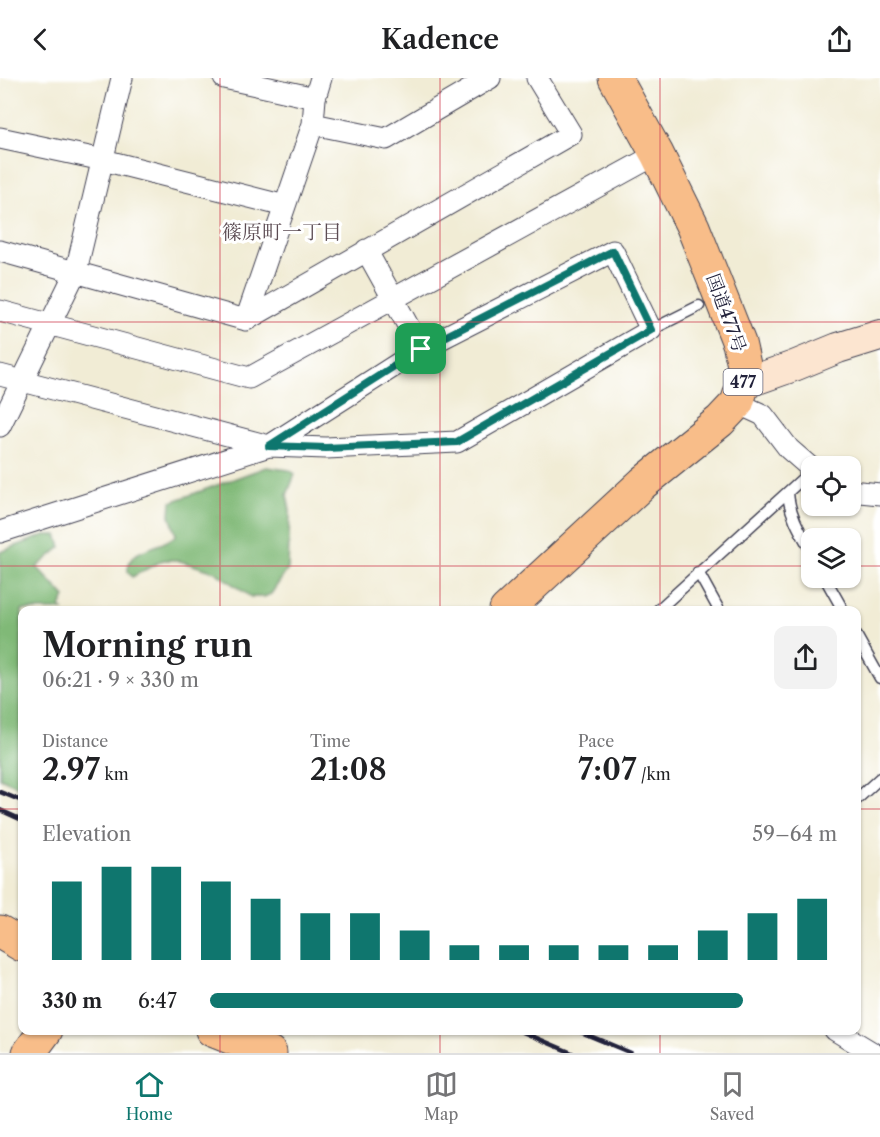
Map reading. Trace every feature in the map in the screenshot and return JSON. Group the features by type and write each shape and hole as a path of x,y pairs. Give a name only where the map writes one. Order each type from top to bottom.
{"main road":[{"name":"国道477号","path":"615,78 693,226 740,343 744,365 740,393"},
{"path":"740,393 794,366 838,348 880,335"},
{"name":"477","path":"510,606 643,483 720,421 740,393"},
{"path":"0,932 18,943"},
{"path":"29,1053 42,1035"},
{"path":"225,1035 270,1053"}],"street":[{"path":"0,426 76,271 122,78"},
{"path":"224,78 318,88 313,124 246,320"},
{"path":"0,251 246,320 571,134 537,78"},
{"path":"313,124 386,139 485,79"},
{"path":"0,138 103,160 285,206"},
{"path":"0,310 249,378 657,154"},
{"path":"366,250 421,349"},
{"path":"0,375 269,446 326,448 457,442 651,330 613,251 421,349 269,446 1,530"},
{"path":"740,393 763,415 789,449 801,460"},
{"path":"861,492 880,494"},
{"path":"843,1035 873,1053"}],"lane":[{"path":"651,330 699,306"},
{"path":"662,606 801,480"},
{"path":"788,492 788,504 801,533"},
{"path":"698,572 716,606"},
{"path":"831,588 841,606"},
{"path":"861,644 880,678"},
{"path":"861,796 880,778"}],"green space":[{"path":"266,467 289,470 295,474 287,495 290,511 288,569 271,594 264,597 251,597 215,572 177,560 163,560 132,577 128,572 133,557 176,535 170,515 171,502"},
{"path":"45,535 57,535 61,547 37,567 65,597 60,606 18,606 18,786 0,778 0,552"}],"railway":[{"path":"0,792 18,799"},
{"path":"0,810 18,818"},
{"path":"530,1035 572,1053"},
{"path":"588,1035 631,1053"}],"district":[{"name":"篠原町一丁目","path":"282,232"}],"route":[{"path":"613,251 651,330 457,442 326,448 269,446 421,349 613,251"}]}
